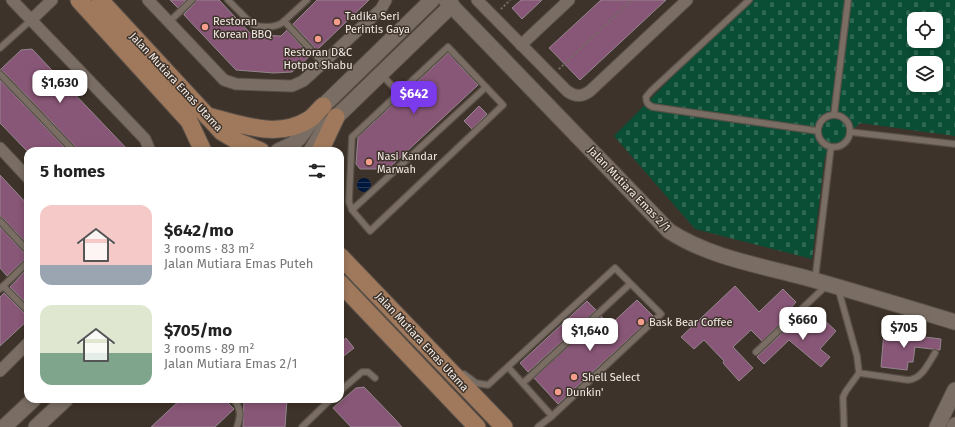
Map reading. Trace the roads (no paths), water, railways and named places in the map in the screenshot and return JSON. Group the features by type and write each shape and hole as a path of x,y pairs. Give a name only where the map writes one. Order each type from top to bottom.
{"main road":[{"name":"Jalan Mutiara Emas Utama","path":"80,0 189,121 192,127"},
{"name":"Jalan Mutiara Emas Utama","path":"100,0 222,132 251,147"},
{"path":"207,116 265,130 283,129 296,126 310,118 330,112"},
{"path":"321,147 330,112"},
{"path":"192,127 200,147"},
{"path":"192,127 209,147"},
{"name":"Jalan Mutiara Emas Utama","path":"344,260 504,427"},
{"name":"Jalan Mutiara Emas Utama","path":"344,287 477,427"}],"street":[{"path":"12,0 144,139 147,147"},
{"path":"31,20 52,0"},
{"path":"148,0 224,80 229,83 292,86 303,81 323,63 381,9 386,0"},
{"path":"313,147 324,129 330,112 432,0"},
{"path":"477,0 552,76 571,94 576,96 586,94 687,0"},
{"path":"522,45 569,0"},
{"path":"287,147 293,144 330,112 380,74 449,3"},
{"name":"Jalan Mutiara Emas 2/1","path":"449,3 669,231 685,242 705,250 955,322"},
{"path":"0,148 24,174"},
{"path":"0,371 24,347"},
{"path":"937,427 955,390"},
{"path":"4,427 21,422 32,403"},
{"path":"36,427 62,403"}],"lane":[{"path":"169,22 192,0"},
{"path":"228,0 252,25 275,26 284,21 307,0"},
{"path":"749,0 651,91 646,97 646,102 653,107 818,130"},
{"path":"834,115 848,0"},
{"path":"0,48 31,20"},
{"path":"284,21 323,63"},
{"path":"448,47 503,105 370,231 352,210 349,202 352,137 399,93 448,47"},
{"path":"0,74 70,147"},
{"path":"380,74 399,93"},
{"path":"352,210 486,87"},
{"path":"834,115 846,120 850,132 844,144 831,147 821,141 818,130 820,123 826,117 834,115"},
{"path":"850,132 955,144"},
{"path":"831,147 827,284 856,356 859,373 843,397 844,427"},
{"path":"0,221 24,247"},
{"path":"24,266 2,288 24,307"},
{"path":"432,352 476,383 488,385 615,268 660,314 552,416 538,427"},
{"path":"523,383 630,284"},
{"path":"756,352 827,284"},
{"path":"859,373 914,380 920,377 935,353"},
{"path":"508,367 552,416"},
{"path":"344,388 362,372 368,372 375,378"},
{"path":"236,403 241,414 237,427"},
{"path":"302,427 327,403"}],"water":[{"path":"361,178 367,178 371,182 371,188 367,192 361,192 357,188 357,182"}],"place":[{"name":"Tadika Seri Perintis Gaya","path":"337,22"},
{"name":"Restoran Korean BBQ","path":"205,27"},
{"name":"Restoran D&C Hotpot Shabu","path":"318,39"},
{"name":"Nasi Kandar Marwah","path":"369,162"},
{"name":"Bask Bear Coffee","path":"641,322"},
{"name":"Shell Select","path":"574,377"},
{"name":"Dunkin'","path":"558,392"}]}
